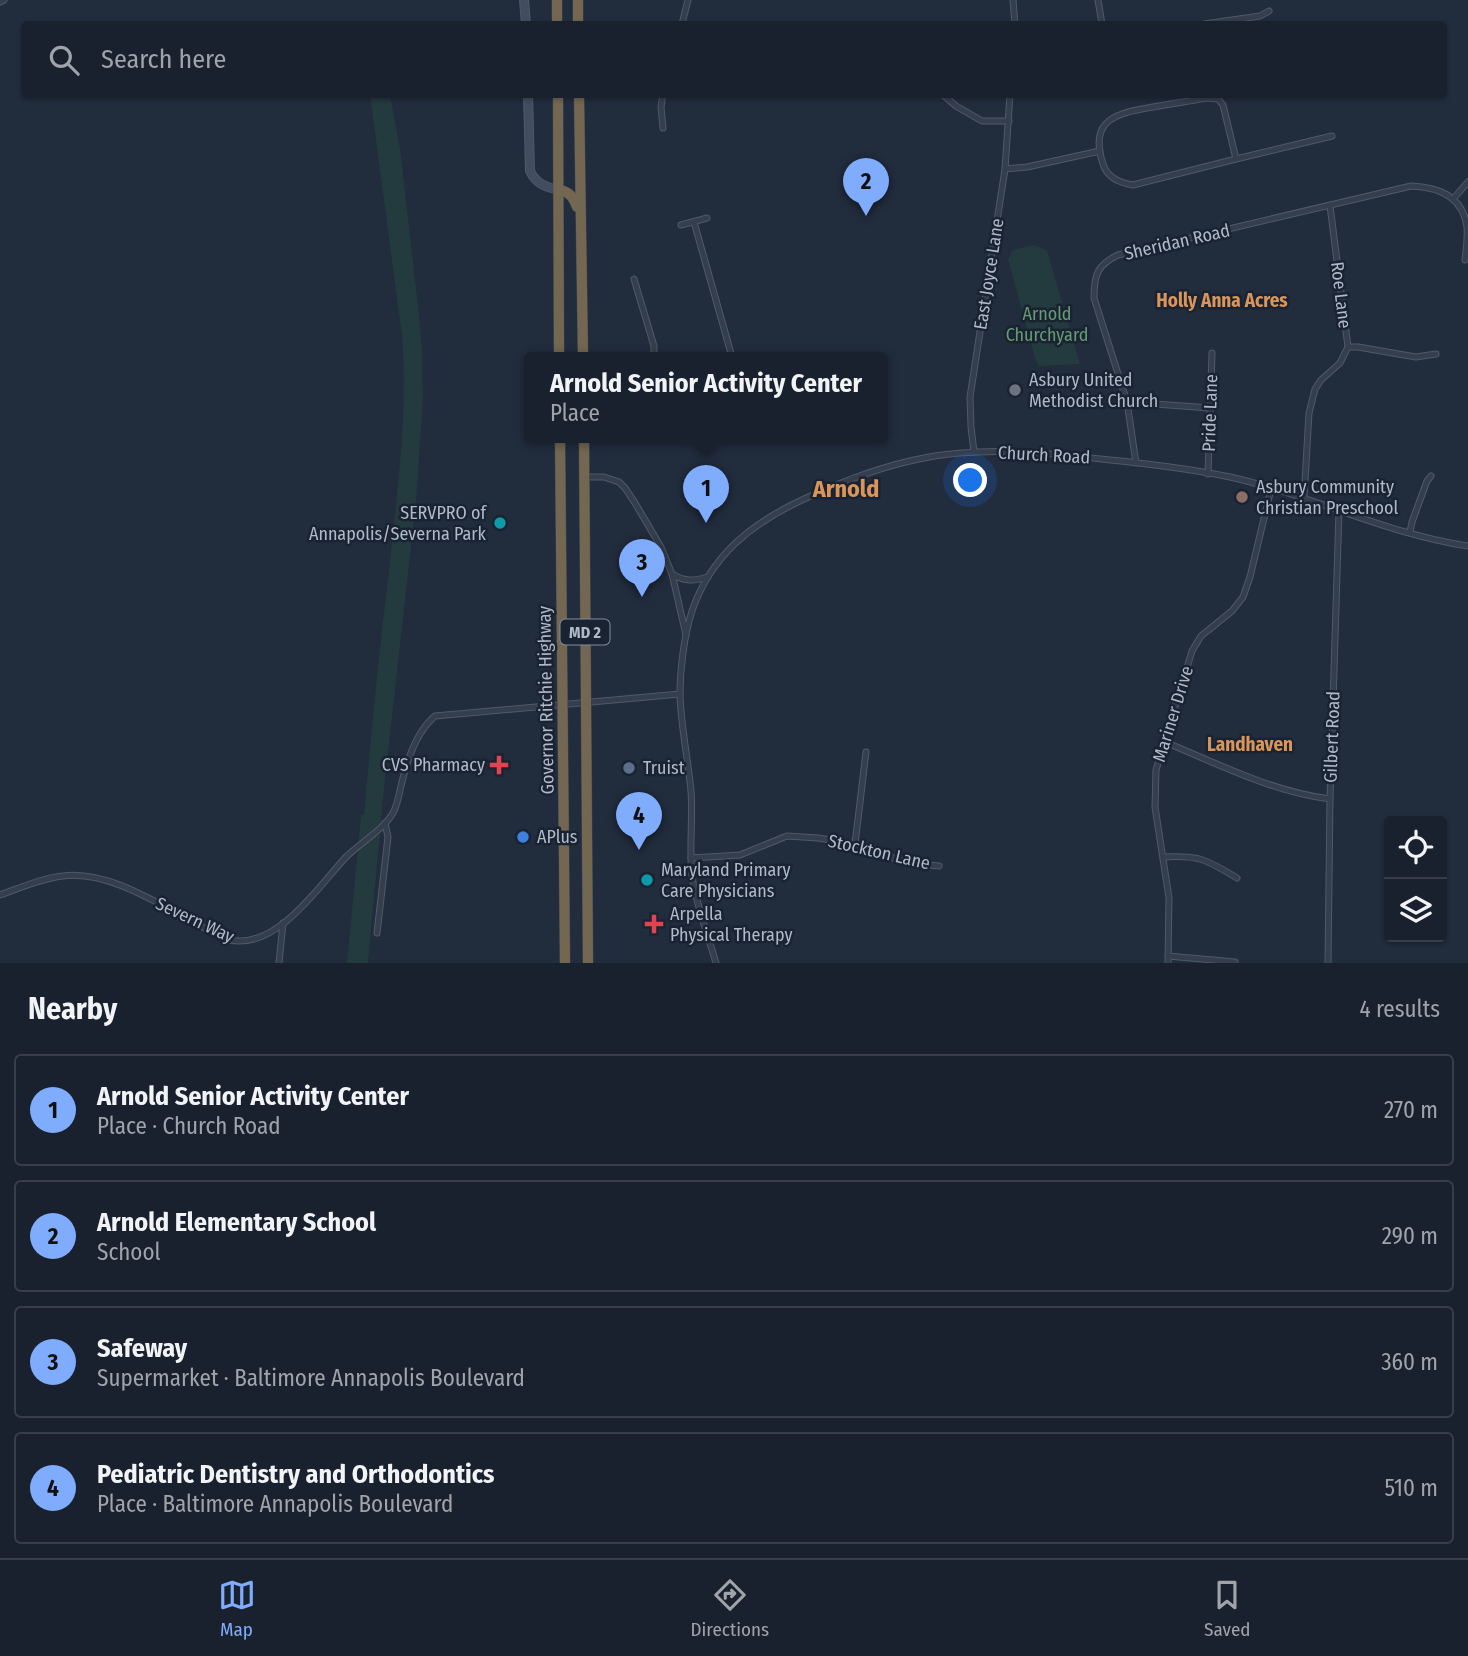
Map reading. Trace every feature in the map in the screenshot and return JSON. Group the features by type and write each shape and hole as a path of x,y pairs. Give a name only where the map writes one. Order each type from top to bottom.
{"highway":[{"path":"557,0 557,21"},
{"path":"578,0 578,21"},
{"path":"558,98 559,352"},
{"path":"579,98 584,352"},
{"path":"559,190 573,197 580,212"},
{"name":"Governor Ritchie Highway","path":"560,443 565,963"},
{"name":"MD 2","path":"584,443 588,963"}],"street":[{"path":"524,0 526,21"},
{"path":"683,21 688,0"},
{"path":"1013,0 1016,21"},
{"path":"1098,0 1102,21"},
{"path":"1225,21 1260,16 1269,10"},
{"path":"528,98 530,171 539,183 559,190"},
{"path":"662,98 663,128"},
{"path":"947,98 982,121 1009,121"},
{"name":"East Joyce Lane","path":"974,452 970,397 1005,169 1010,98"},
{"path":"1236,159 1223,105 1219,99 1212,98 1117,114 1102,129 1099,142 1108,172 1117,180 1133,185 1332,136"},
{"path":"1005,169 1027,167 1100,151"},
{"path":"1465,260 1467,224 1453,199 1468,182"},
{"name":"Sheridan Road","path":"1136,463 1126,402 1094,298 1094,282 1106,261 1118,255 1410,186 1433,188 1453,199"},
{"name":"Roe Lane","path":"1304,498 1309,413 1315,390 1321,380 1340,363 1348,347 1330,206"},
{"path":"681,225 707,218"},
{"path":"694,222 731,352"},
{"path":"634,279 654,352"},
{"path":"1348,347 1416,357 1436,354"},
{"name":"Pride Lane","path":"1209,474 1212,353"},
{"path":"1126,402 1210,408"},
{"name":"Church Road","path":"686,635 692,611 708,577 726,552 743,536 776,512 820,492 873,470 927,457 974,452 1060,454 1230,477 1446,543 1468,546"},
{"path":"1410,532 1427,481 1432,476"},
{"path":"584,477 604,477 619,482 625,488 661,547 672,574 686,635 680,694 691,793 692,878 716,963"},
{"name":"Mariner Drive","path":"1168,960 1168,898 1156,807 1156,770 1192,651 1201,636 1232,611 1243,597 1271,489"},
{"name":"Gilbert Road","path":"1328,963 1339,511"},
{"path":"672,574 688,581 708,577"},
{"path":"562,705 680,694"},
{"name":"Severn Way","path":"0,895 49,879 86,876 140,894 221,936 236,941 258,937 284,923 311,898 346,857 386,823 394,810 406,769 419,738 430,720 439,715 562,705"},
{"path":"1165,742 1283,789 1305,796 1330,799"},
{"path":"855,844 866,751"},
{"path":"377,933 388,837 386,823"},
{"name":"Stockton Lane","path":"691,858 740,855 788,836 855,844 910,863 939,866"},
{"path":"1163,857 1187,855 1201,858 1237,878"},
{"path":"279,963 284,923"},
{"path":"1168,960 1235,962"}],"green space":[{"path":"370,98 391,98 400,148 419,314 423,399 416,502 384,788 368,963 347,963 398,483 404,395 402,336"},
{"name":"Arnold Churchyard","path":"1033,245 1047,250 1080,364 1039,366 1035,358 1008,259 1013,250"}],"place":[{"name":"Arnold Elementary School","path":"866,216"},
{"name":"Asbury United Methodist Church","path":"1015,390"},
{"name":"Asbury Community Christian Preschool","path":"1242,497"},
{"name":"SERVPRO of Annapolis/Severna Park","path":"500,523"},
{"name":"Arnold Senior Activity Center","path":"706,523"},
{"name":"Safeway","path":"642,597"},
{"name":"CVS Pharmacy","path":"499,765"},
{"name":"Truist","path":"629,768"},
{"name":"APlus","path":"523,837"},
{"name":"Pediatric Dentistry and Orthodontics","path":"639,850"},
{"name":"Maryland Primary Care Physicians","path":"647,880"},
{"name":"Arpella Physical Therapy","path":"654,924"}],"district":[{"name":"Holly Anna Acres","path":"1222,300"},
{"name":"Arnold","path":"846,489"},
{"name":"Landhaven","path":"1250,744"}]}
